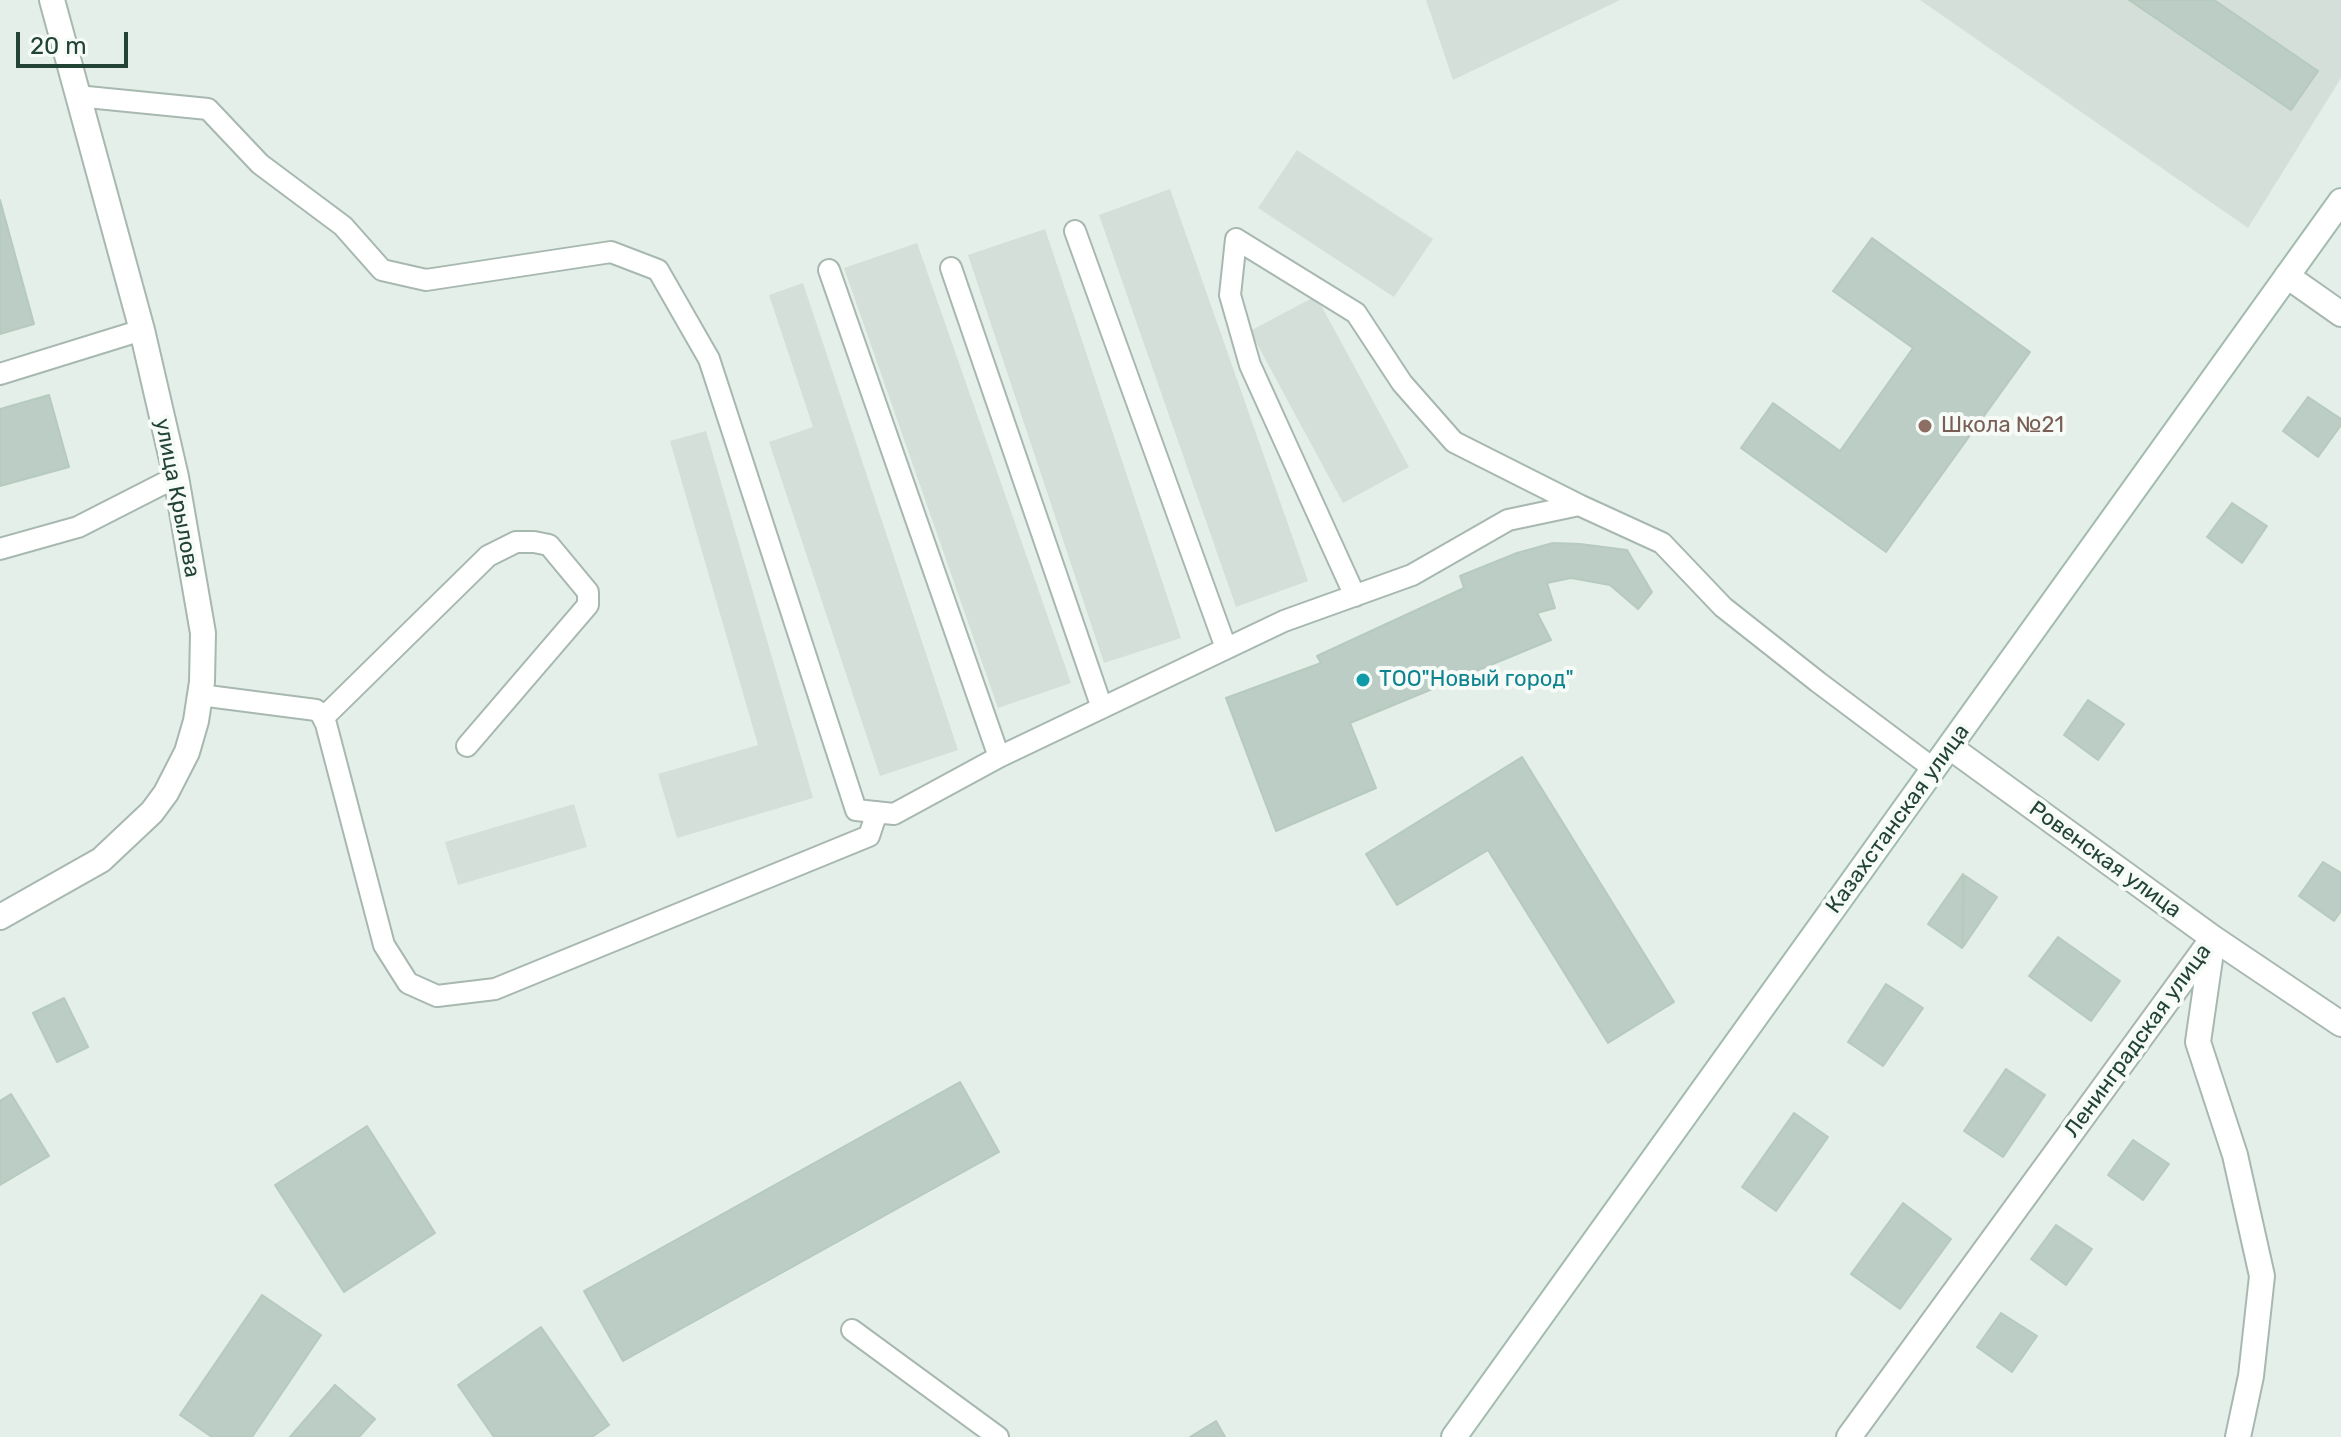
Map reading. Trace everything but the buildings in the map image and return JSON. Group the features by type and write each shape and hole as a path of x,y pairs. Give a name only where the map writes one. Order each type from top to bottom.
{"street":[{"name":"улица Крылова","path":"0,917 101,860 152,812 166,793 187,752 200,695 203,633 176,477 142,330 52,0"},
{"name":"Казахстанская улица","path":"1454,1437 2341,201"},
{"path":"2287,276 2341,314"},
{"name":"Ровенская улица","path":"1950,747 2213,938 2341,1024"},
{"name":"Ленинградская улица","path":"1849,1437 2213,938"},
{"name":"Ленинградская улица","path":"2213,938 2198,1042 2235,1155 2262,1276 2251,1376 2238,1437"}],"lane":[{"path":"77,96 208,109 260,164 343,226 382,270 426,280 611,252 658,270 709,359 856,810 894,814 999,757 1284,621 1412,575 1508,520 1579,505"},
{"path":"1075,231 1226,648"},
{"path":"1355,596 1250,365 1230,295 1236,239 1356,313 1402,383 1454,442 1662,543 1723,607 1934,769"},
{"path":"951,268 1102,708"},
{"path":"829,270 999,757"},
{"path":"0,374 142,330"},
{"path":"0,549 78,527 176,477"},
{"path":"323,718 488,556 516,542 549,545 588,592 588,605 467,746"},
{"path":"200,695 316,710 323,718 384,945 408,983 437,996 495,989 869,836 877,812"},
{"path":"852,1330 998,1437"}],"shaded area":[{"path":"1426,0 1620,0 1453,80"},
{"path":"1920,0 2341,0 2341,78 2248,228"},
{"path":"1297,150 1433,239 1394,297 1258,208"},
{"path":"1170,189 1308,581 1236,607 1099,215"},
{"path":"1045,229 1181,638 1104,663 968,255"},
{"path":"917,243 1071,683 998,708 844,268"},
{"path":"803,283 958,750 880,776 769,442 813,427 769,295"},
{"path":"1316,296 1409,467 1343,503 1250,331"},
{"path":"706,431 813,798 677,838 658,774 758,745 670,441"},
{"path":"574,804 587,847 458,885 445,842"}],"place":[{"name":"Школа №21","path":"1925,426"},
{"name":"ТОО\"Новый город\"","path":"1363,680"}]}
